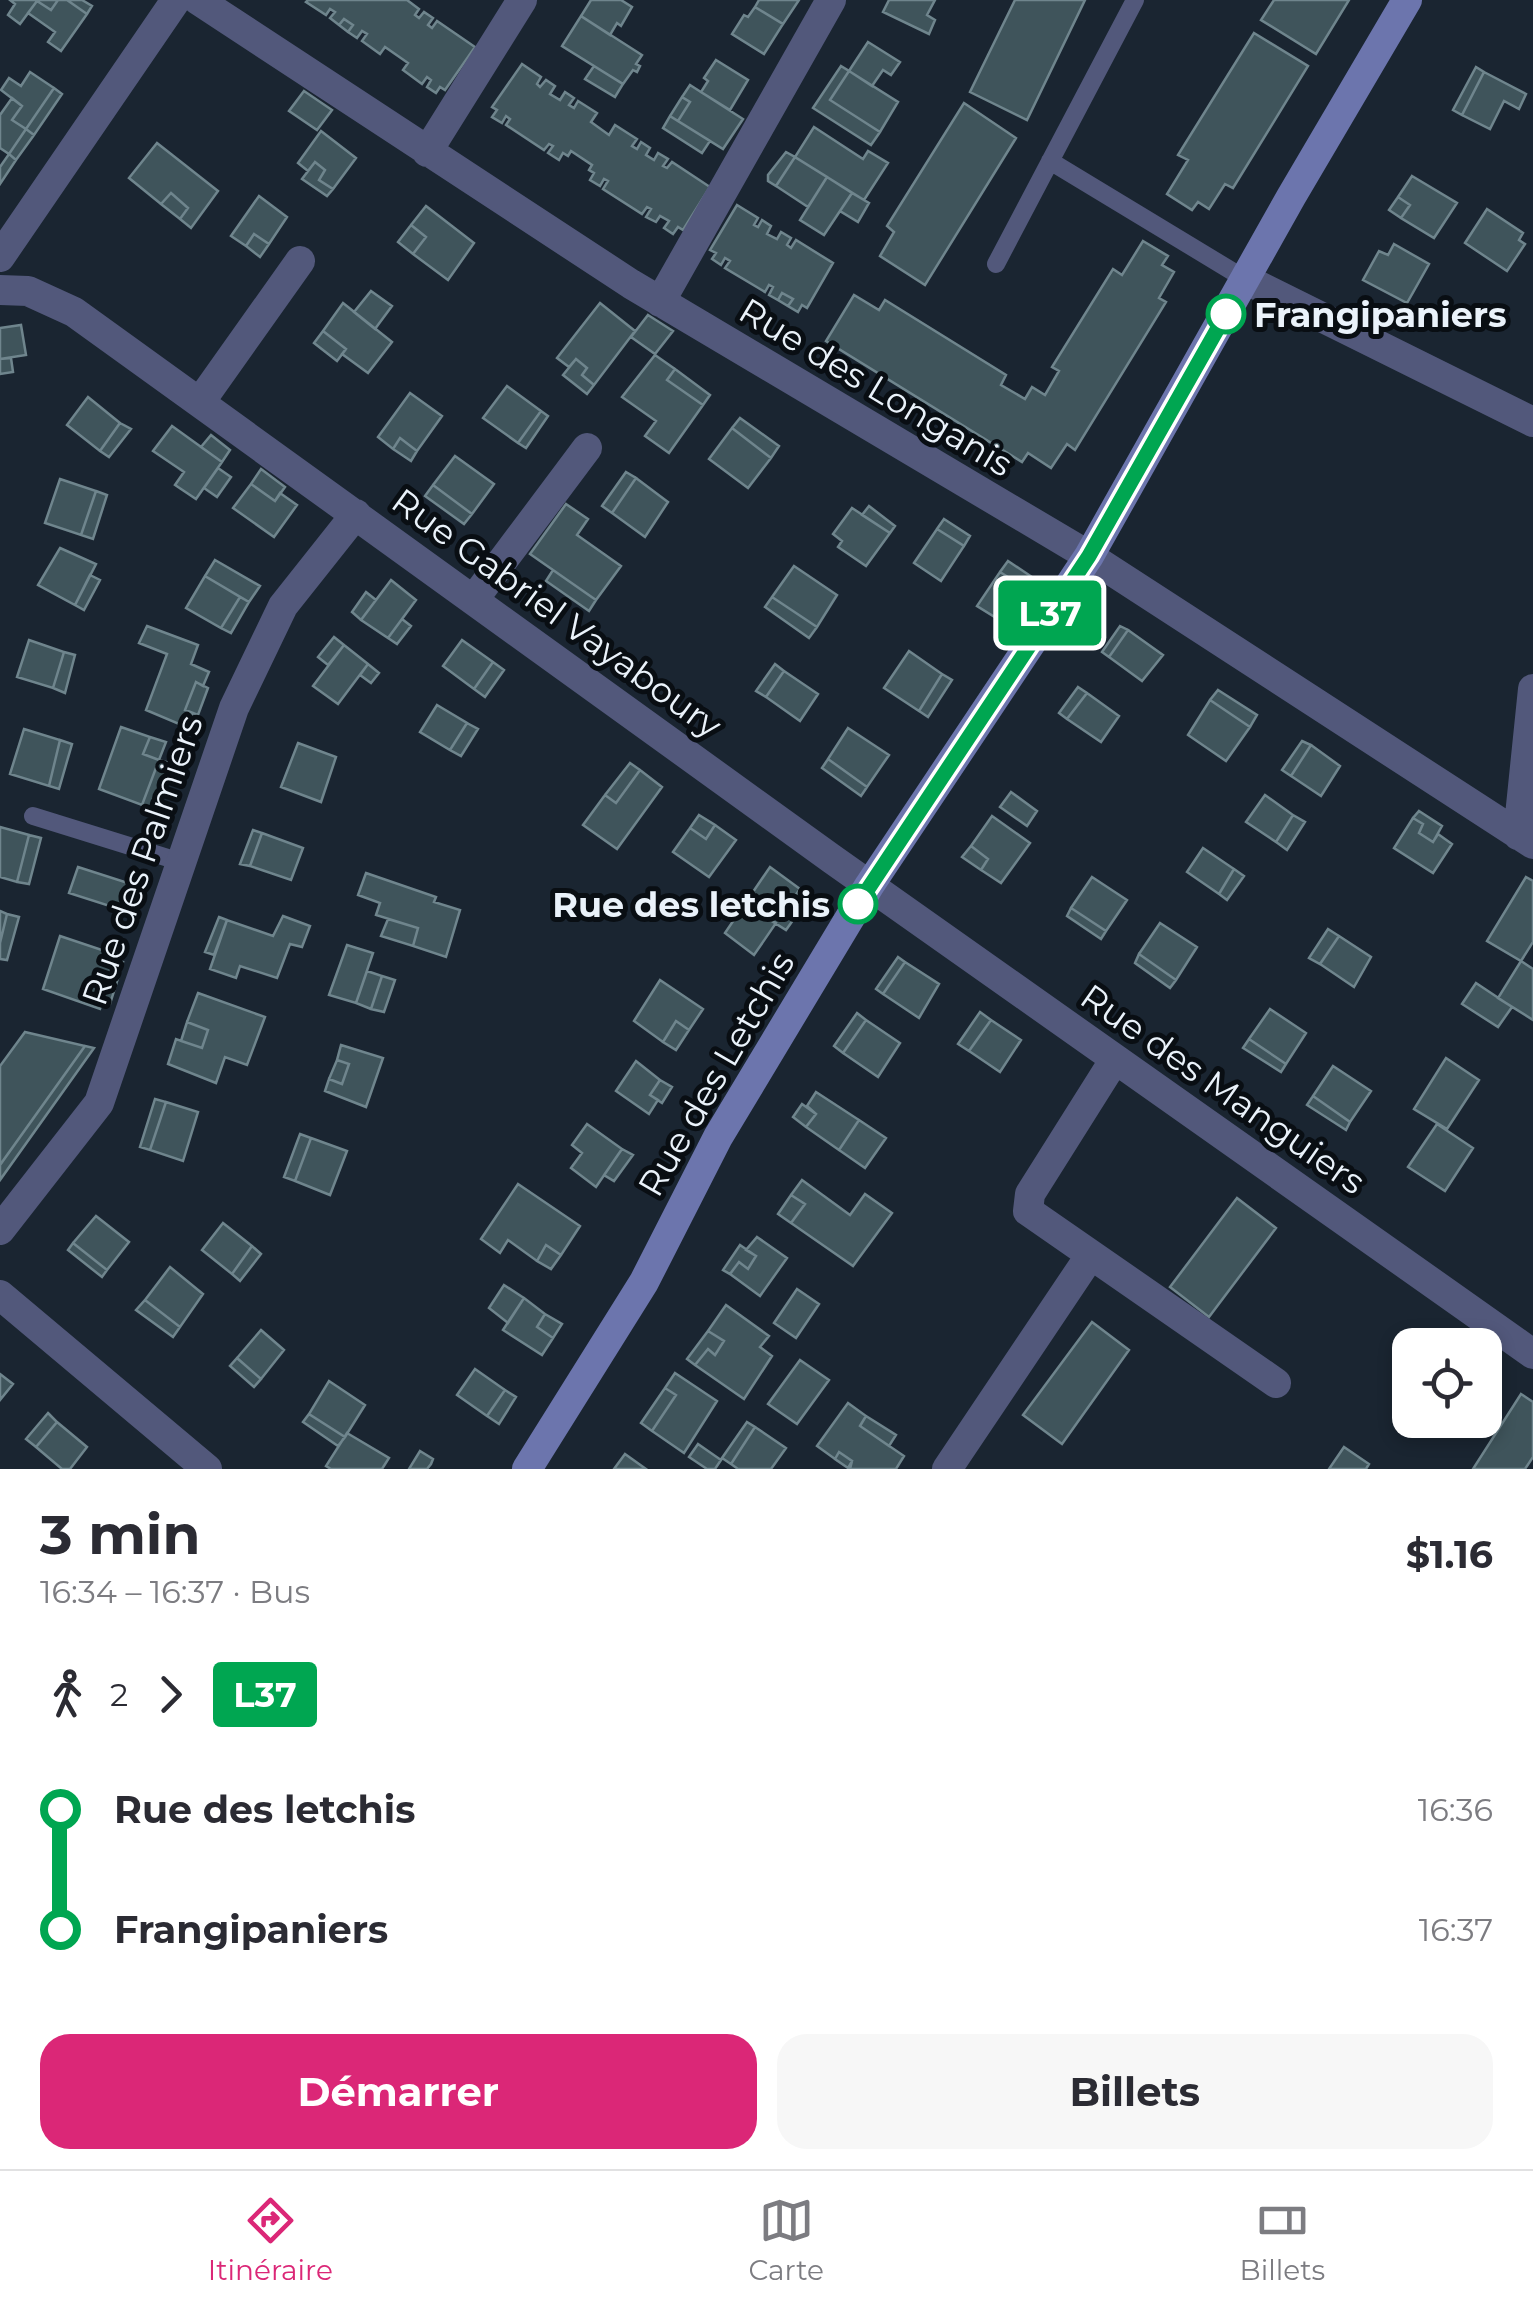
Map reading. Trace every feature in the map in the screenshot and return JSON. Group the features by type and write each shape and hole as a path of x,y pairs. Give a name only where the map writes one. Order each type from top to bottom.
{"street":[{"path":"0,258 176,0"},
{"path":"426,152 522,0"},
{"path":"660,302 830,0"},
{"name":"Rue des Letchis","path":"527,1469 644,1282 718,1137 870,886 1089,556 1406,0"},
{"name":"Rue des Longanis","path":"212,4 426,152 660,302 1089,556 1525,839 1533,689"},
{"path":"200,402 300,261"},
{"path":"1245,279 1533,422"},
{"name":"Rue Gabriel Vayaboury","path":"0,290 28,290 74,312 870,886"},
{"path":"474,599 588,448"},
{"name":"Rue des Palmiers","path":"0,1230 99,1103 234,708 283,606 356,514"},
{"name":"Rue des Manguiers","path":"870,886 1533,1354"},
{"path":"1115,1059 1027,1202 1028,1211 1276,1383"},
{"path":"947,1469 1090,1256"},
{"path":"0,1295 206,1469"}],"lane":[{"path":"996,264 1135,0"},
{"path":"1050,161 1245,279"},
{"path":"32,816 181,862"}],"building":[{"path":"10,0 58,0 51,10 37,1 20,24 8,15 15,4"},
{"path":"58,0 67,0 87,14 61,51 48,42 55,32 28,13 37,1 51,10"},
{"path":"67,0 82,0 92,6 87,14"},
{"path":"308,0 407,0 419,9 415,15 419,18 424,12 433,18 428,25 432,28 437,21 475,47 445,90 440,87 436,93 427,87 431,80 427,77 422,84 403,70 408,63 385,47 380,54 362,41 367,34 362,31 357,38 348,32 353,25 344,19 339,25 330,18 335,12 330,9 326,15"},
{"path":"591,0 621,0 632,7 621,26 617,23 610,35 581,16"},
{"path":"759,0 799,0 783,24 755,7"},
{"path":"889,0 935,0 927,15 935,20 929,34 883,12"},
{"path":"1015,0 1085,0 1027,120 970,92"},
{"path":"1274,0 1349,0 1316,54 1261,20"},
{"path":"755,7 783,24 764,54 732,34 744,15 748,17"},
{"path":"581,16 642,55 636,64 640,66 637,72 633,70 623,84 562,46"},
{"path":"344,19 353,25 348,32 339,25"},
{"path":"1254,33 1308,66 1233,188 1225,184 1209,209 1198,202 1192,210 1167,194 1188,160 1178,155"},
{"path":"868,42 900,62 891,75 883,70 872,86 849,71"},
{"path":"716,60 748,80 730,110 701,92 708,81 704,78"},
{"path":"522,64 541,77 537,84 540,87 546,80 555,86 550,94 560,100 565,92 574,98 569,105 574,108 578,101 597,113 591,122 609,135 615,125 637,139 632,146 637,149 641,142 650,148 646,155 654,160 658,153 668,159 663,166 667,168 672,162 710,187 683,230 678,227 673,234 664,228 669,221 660,216 656,222 646,217 651,209 647,207 642,214 603,189 608,181 604,179 600,186 590,180 594,173 589,170 592,165 571,151 568,156 563,153 559,160 548,153 553,146 549,144 544,150 506,125 510,119 506,116 502,123 492,117 497,110 492,107"},
{"path":"594,66 623,84 615,97 585,79"},
{"path":"841,66 849,71 830,100 880,132 871,145 813,108"},
{"path":"1476,67 1484,72 1462,115 1453,110"},
{"path":"849,71 898,102 880,132 830,100"},
{"path":"30,72 54,88 26,129 12,120 22,106 1,90 9,78 21,86"},
{"path":"1484,72 1526,94 1519,109 1504,101 1490,129 1462,115"},
{"path":"690,85 743,119 723,149 678,121 690,102 682,97"},
{"path":"54,88 62,94 34,135 26,129"},
{"path":"304,91 332,110 317,130 289,111"},
{"path":"682,97 690,102 678,121 670,116"},
{"path":"12,98 22,106 12,120 26,129 9,154 0,148 0,115"},
{"path":"964,103 1016,138 925,285 880,256 894,232 887,226"},
{"path":"670,116 710,141 702,153 663,128"},
{"path":"814,127 863,159 868,151 888,163 864,200 795,157"},
{"path":"26,129 34,135 16,160 9,154"},
{"path":"321,131 356,158 333,189 319,180 325,170 315,162 308,171 298,163"},
{"path":"157,143 218,191 191,228 180,219 188,208 171,193 161,204 129,178"},
{"path":"786,152 795,157 776,186 768,181 768,175"},
{"path":"9,154 16,160 0,184 0,167"},
{"path":"795,157 827,177 808,207 776,186"},
{"path":"315,162 325,170 319,180 333,189 327,196 302,179"},
{"path":"1412,176 1457,203 1434,238 1401,218 1410,205 1398,197"},
{"path":"827,177 852,193 824,235 800,220"},
{"path":"171,193 188,208 180,219 161,204"},
{"path":"852,193 869,203 858,222 840,211"},
{"path":"259,196 287,217 269,244 254,234 246,246 231,236"},
{"path":"1398,197 1410,205 1401,218 1389,210"},
{"path":"737,205 758,218 754,225 758,227 762,220 771,226 767,234 777,239 781,232 791,238 787,245 791,248 796,240 833,263 807,308 802,305 798,312 788,306 793,299 782,293 778,300 769,295 773,287 769,285 765,292 725,268 730,261 725,258 721,265 712,259 716,253 710,250"},
{"path":"426,206 474,243 448,280 413,254 426,237 411,225"},
{"path":"1487,209 1523,233 1519,240 1525,244 1507,271 1465,243"},
{"path":"411,225 426,237 413,254 398,242"},
{"path":"254,234 269,244 260,257 246,246"},
{"path":"1143,241 1168,256 1162,265 1174,272 1159,298 1166,302 1075,450 1067,444 1051,468 1028,453 1022,462 826,341 854,295 879,310 885,300 1006,375 1001,385 1025,399 1032,387 1045,395 1059,371 1052,367 1113,269 1122,275"},
{"path":"1394,244 1429,264 1407,303 1363,280 1379,251 1388,255"},
{"path":"371,291 392,306 375,329 354,312"},
{"path":"782,293 793,299 788,306 778,300"},
{"path":"343,303 392,342 368,373 342,354 346,349 323,331"},
{"path":"600,303 635,331 594,385 582,375 587,368 576,359 569,367 557,358"},
{"path":"648,315 673,331 655,354 631,337"},
{"path":"21,325 26,355 0,359 0,328"},
{"path":"323,331 346,349 337,361 314,343"},
{"path":"655,355 675,369 667,380 703,405 669,453 645,436 656,421 622,397"},
{"path":"11,358 13,372 0,374 0,359"},
{"path":"576,359 587,368 582,375 594,385 587,394 563,375"},
{"path":"675,369 710,395 703,405 667,380"},
{"path":"507,386 541,411 518,443 483,418"},
{"path":"410,393 442,416 417,451 400,438 393,449 378,437"},
{"path":"88,397 120,423 100,451 67,425"},
{"path":"541,411 548,416 526,448 518,443"},
{"path":"740,418 779,446 771,458 732,428"},
{"path":"120,423 131,429 109,457 100,451"},
{"path":"172,426 222,462 196,499 175,485 184,472 153,451"},
{"path":"732,428 771,458 748,488 709,459"},
{"path":"211,435 230,450 222,462 201,447"},
{"path":"400,438 417,451 411,461 393,449"},
{"path":"455,456 494,484 472,514 433,485"},
{"path":"218,468 231,477 217,497 204,488"},
{"path":"261,469 285,487 275,501 251,484"},
{"path":"626,472 636,478 612,513 602,506"},
{"path":"636,478 668,502 645,537 612,513"},
{"path":"60,479 96,491 81,535 45,523"},
{"path":"251,484 275,501 280,493 297,505 274,537 233,508"},
{"path":"433,485 472,514 464,524 425,496"},
{"path":"96,491 107,495 93,539 81,535"},
{"path":"566,504 588,519 577,535 621,566 596,600 530,554"},
{"path":"869,506 895,526 890,533 862,515"},
{"path":"852,508 890,533 866,566 838,547 842,541 833,534"},
{"path":"944,519 970,536 964,546 937,529"},
{"path":"937,529 964,546 941,581 914,563"},
{"path":"60,548 96,564 75,605 38,585"},
{"path":"215,560 260,586 249,602 205,576"},
{"path":"1008,561 1035,579 1028,590 1000,572"},
{"path":"794,566 837,595 817,627 772,597"},
{"path":"553,570 596,600 589,611 546,581"},
{"path":"1000,572 1028,590 1006,624 977,606"},
{"path":"90,575 100,580 84,610 75,605"},
{"path":"205,576 240,597 221,628 186,608"},
{"path":"391,580 416,600 388,638 361,620"},
{"path":"366,592 376,600 361,620 352,612"},
{"path":"240,597 249,602 231,633 221,628"},
{"path":"772,597 817,627 809,638 765,607"},
{"path":"402,619 411,626 397,644 388,638"},
{"path":"147,626 198,645 191,664 209,672 203,686 196,682 185,710 193,713 186,727 146,710 167,654 139,643"},
{"path":"1120,626 1128,630 1109,657 1102,652"},
{"path":"1128,630 1163,655 1142,681 1109,657"},
{"path":"334,637 344,645 328,665 318,657"},
{"path":"29,640 64,652 53,688 17,677"},
{"path":"462,640 493,662 474,689 443,666"},
{"path":"344,645 368,664 338,704 313,686"},
{"path":"909,651 942,674 919,711 884,688"},
{"path":"64,652 75,655 65,693 53,688"},
{"path":"493,662 504,670 485,697 474,689"},
{"path":"368,664 379,673 371,683 360,675"},
{"path":"775,664 784,671 766,697 756,691"},
{"path":"784,671 818,694 800,721 766,697"},
{"path":"942,674 952,680 928,717 919,711"},
{"path":"196,682 208,688 198,715 185,710"},
{"path":"1078,687 1087,693 1067,719 1059,713"},
{"path":"1218,690 1257,715 1250,727 1210,700"},
{"path":"1087,693 1119,716 1101,742 1067,719"},
{"path":"1210,700 1250,727 1226,761 1188,735"},
{"path":"437,705 467,723 450,750 420,732"},
{"path":"467,723 478,729 461,756 450,750"},
{"path":"121,727 150,737 143,754 159,760 142,805 99,789"},
{"path":"848,728 889,755 867,787 828,759"},
{"path":"24,729 60,740 49,786 10,774"},
{"path":"150,737 166,742 159,760 143,754"},
{"path":"60,740 72,744 59,789 49,786"},
{"path":"1302,741 1311,745 1291,776 1282,770"},
{"path":"298,743 336,757 321,802 281,787"},
{"path":"1311,745 1340,766 1321,796 1291,776"},
{"path":"828,759 867,787 861,796 822,768"},
{"path":"159,760 170,763 154,810 142,805"},
{"path":"630,763 640,770 616,803 605,795"},
{"path":"640,770 662,787 617,849 583,825 605,795 616,803"},
{"path":"1011,792 1037,811 1027,826 1000,807"},
{"path":"1265,795 1293,815 1276,842 1246,822"},
{"path":"1419,811 1442,826 1433,842 1419,833 1423,824 1413,818"},
{"path":"699,815 715,825 706,839 690,828"},
{"path":"1293,815 1305,822 1287,850 1276,842"},
{"path":"992,816 1030,843 1001,883 981,870 988,859 971,846"},
{"path":"1413,818 1423,824 1419,833 1433,842 1438,834 1452,844 1433,873 1394,848"},
{"path":"715,825 736,840 709,877 673,852 690,828 706,839"},
{"path":"0,827 29,835 17,882 0,877"},
{"path":"253,830 262,833 250,866 240,864"},
{"path":"262,833 303,848 291,880 250,866"},
{"path":"29,835 41,838 29,884 17,882"},
{"path":"971,846 988,859 981,870 962,857"},
{"path":"1203,848 1234,869 1219,894 1187,872"},
{"path":"78,867 128,883 119,909 69,893"},
{"path":"770,867 800,889 787,907 778,901 767,918 776,923 754,955 725,933"},
{"path":"1234,869 1244,876 1227,900 1219,894"},
{"path":"366,873 436,897 434,902 460,910 446,957 413,946 418,928 376,915 380,903 358,895"},
{"path":"1092,877 1127,900 1106,931 1071,908"},
{"path":"1526,877 1533,881 1533,942 1521,961 1487,941"},
{"path":"800,889 811,895 786,930 767,918 778,901 787,907"},
{"path":"1071,908 1106,931 1101,939 1067,916"},
{"path":"0,911 7,914 0,943"},
{"path":"7,914 19,917 7,960 0,959 0,943"},
{"path":"283,916 310,926 302,947 290,944 277,978 240,966 236,978 210,969 227,920 273,936"},
{"path":"219,917 227,920 214,955 205,952"},
{"path":"388,919 418,928 413,946 381,936"},
{"path":"1160,923 1197,947 1176,980 1139,954"},
{"path":"1328,929 1339,936 1320,964 1309,958"},
{"path":"60,936 117,955 100,1009 43,989"},
{"path":"1339,936 1371,957 1354,987 1320,964"},
{"path":"347,945 373,953 356,1003 329,995"},
{"path":"1139,954 1176,980 1170,988 1135,963"},
{"path":"898,957 905,962 883,994 876,989"},
{"path":"116,960 123,962 110,1004 102,1003"},
{"path":"1521,961 1533,969 1533,1020 1498,998"},
{"path":"905,962 939,984 919,1018 883,994"},
{"path":"367,971 382,976 371,1009 356,1003"},
{"path":"382,976 395,980 384,1012 371,1009"},
{"path":"660,980 703,1009 689,1030 676,1021 663,1042 634,1021"},
{"path":"1476,983 1512,1007 1498,1027 1462,1004"},
{"path":"198,993 265,1017 247,1065 225,1057 216,1083 168,1064 176,1039 202,1048 208,1030 187,1022"},
{"path":"1270,1009 1306,1033 1286,1064 1249,1039"},
{"path":"980,1012 991,1020 969,1051 958,1044"},
{"path":"857,1013 866,1020 843,1053 834,1046"},
{"path":"866,1020 900,1043 878,1077 843,1053"},
{"path":"991,1020 1021,1040 1000,1072 969,1051"},
{"path":"676,1021 689,1030 676,1050 663,1042"},
{"path":"187,1022 208,1030 202,1048 181,1041"},
{"path":"25,1032 85,1046 0,1165 0,1066"},
{"path":"1249,1039 1286,1064 1281,1072 1243,1048"},
{"path":"341,1045 383,1058 366,1107 325,1091 329,1079 342,1084 349,1064 337,1060"},
{"path":"85,1046 94,1048 0,1180 0,1165"},
{"path":"1446,1058 1479,1080 1447,1129 1414,1109"},
{"path":"337,1060 349,1064 342,1084 329,1079"},
{"path":"636,1061 660,1080 650,1095 658,1100 649,1114 616,1091"},
{"path":"1333,1066 1371,1091 1350,1122 1313,1096"},
{"path":"660,1080 672,1087 662,1103 650,1095"},
{"path":"816,1092 859,1120 839,1150 806,1127 816,1114 807,1106"},
{"path":"1313,1096 1350,1122 1346,1130 1307,1105"},
{"path":"155,1099 166,1102 150,1150 140,1147"},
{"path":"166,1102 198,1112 183,1161 150,1150"},
{"path":"802,1104 816,1114 806,1127 793,1117"},
{"path":"859,1120 886,1138 865,1168 839,1150"},
{"path":"587,1124 622,1149 596,1187 571,1168 582,1153 572,1145"},
{"path":"1437,1124 1473,1148 1445,1191 1408,1167"},
{"path":"300,1134 311,1138 295,1181 284,1177"},
{"path":"311,1138 347,1151 330,1195 295,1181"},
{"path":"622,1149 633,1155 614,1181 604,1175"},
{"path":"802,1180 850,1215 865,1194 892,1213 853,1266 791,1223 805,1204 791,1195"},
{"path":"518,1184 580,1226 561,1255 546,1245 537,1261 508,1240 500,1253 481,1239"},
{"path":"791,1195 805,1204 791,1223 778,1214"},
{"path":"1237,1198 1276,1228 1209,1317 1170,1287"},
{"path":"96,1216 129,1242 107,1270 73,1243"},
{"path":"223,1223 252,1246 232,1274 202,1250"},
{"path":"757,1237 787,1258 760,1296 730,1274 739,1262 748,1269 756,1256 746,1250"},
{"path":"73,1243 107,1270 102,1277 68,1250"},
{"path":"546,1245 561,1255 551,1269 537,1261"},
{"path":"740,1245 756,1256 748,1269 739,1262 730,1274 723,1270"},
{"path":"252,1246 261,1254 240,1281 232,1274"},
{"path":"170,1267 203,1294 180,1327 145,1300"},
{"path":"504,1285 524,1298 508,1323 489,1308"},
{"path":"797,1289 819,1304 796,1338 774,1323"},
{"path":"524,1298 545,1314 537,1327 553,1338 542,1355 503,1330"},
{"path":"145,1300 180,1327 173,1337 136,1310"},
{"path":"726,1305 769,1336 760,1347 772,1356 744,1399 695,1365 708,1349 715,1355 724,1341 708,1331"},
{"path":"545,1314 562,1324 553,1338 537,1327"},
{"path":"1092,1322 1129,1350 1062,1444 1023,1415"},
{"path":"261,1330 284,1350 261,1379 237,1358"},
{"path":"708,1331 724,1341 715,1355 708,1349 695,1365 687,1359"},
{"path":"237,1358 261,1379 254,1387 230,1366"},
{"path":"800,1360 829,1380 797,1424 768,1404"},
{"path":"475,1369 505,1390 487,1416 457,1395"},
{"path":"675,1373 717,1401 684,1453 652,1431 676,1395 665,1388"},
{"path":"0,1374 13,1384 0,1400"},
{"path":"329,1381 365,1405 345,1437 309,1414"},
{"path":"665,1388 676,1395 652,1431 641,1423"},
{"path":"505,1390 516,1397 499,1424 487,1416"},
{"path":"1521,1394 1533,1402 1533,1457 1525,1469 1473,1469 1493,1438 1502,1438 1502,1424"},
{"path":"848,1403 866,1416 860,1426 904,1456 896,1469 850,1469 852,1461 839,1452 835,1459 817,1446"},
{"path":"48,1413 57,1422 36,1447 26,1439"},
{"path":"309,1414 345,1437 338,1446 303,1422"},
{"path":"866,1416 896,1435 889,1446 860,1426"},
{"path":"57,1422 87,1447 70,1469 62,1469 36,1447"},
{"path":"747,1422 755,1427 731,1464 722,1458"},
{"path":"755,1427 786,1448 771,1469 738,1469 731,1464"},
{"path":"347,1433 389,1458 382,1469 326,1466"},
{"path":"698,1444 721,1460 715,1469 707,1469 689,1457"},
{"path":"1344,1447 1369,1464 1366,1469 1329,1469"},
{"path":"420,1451 433,1459 431,1464 427,1469 409,1469"},
{"path":"839,1452 852,1461 848,1468 835,1459"},
{"path":"625,1454 646,1469 614,1469"}],"bus line":[{"name":"L37","path":"858,904 1089,556 1226,314"}],"place":[{"name":"Frangipaniers","path":"1226,314"},
{"name":"Rue des letchis","path":"858,904"}]}
